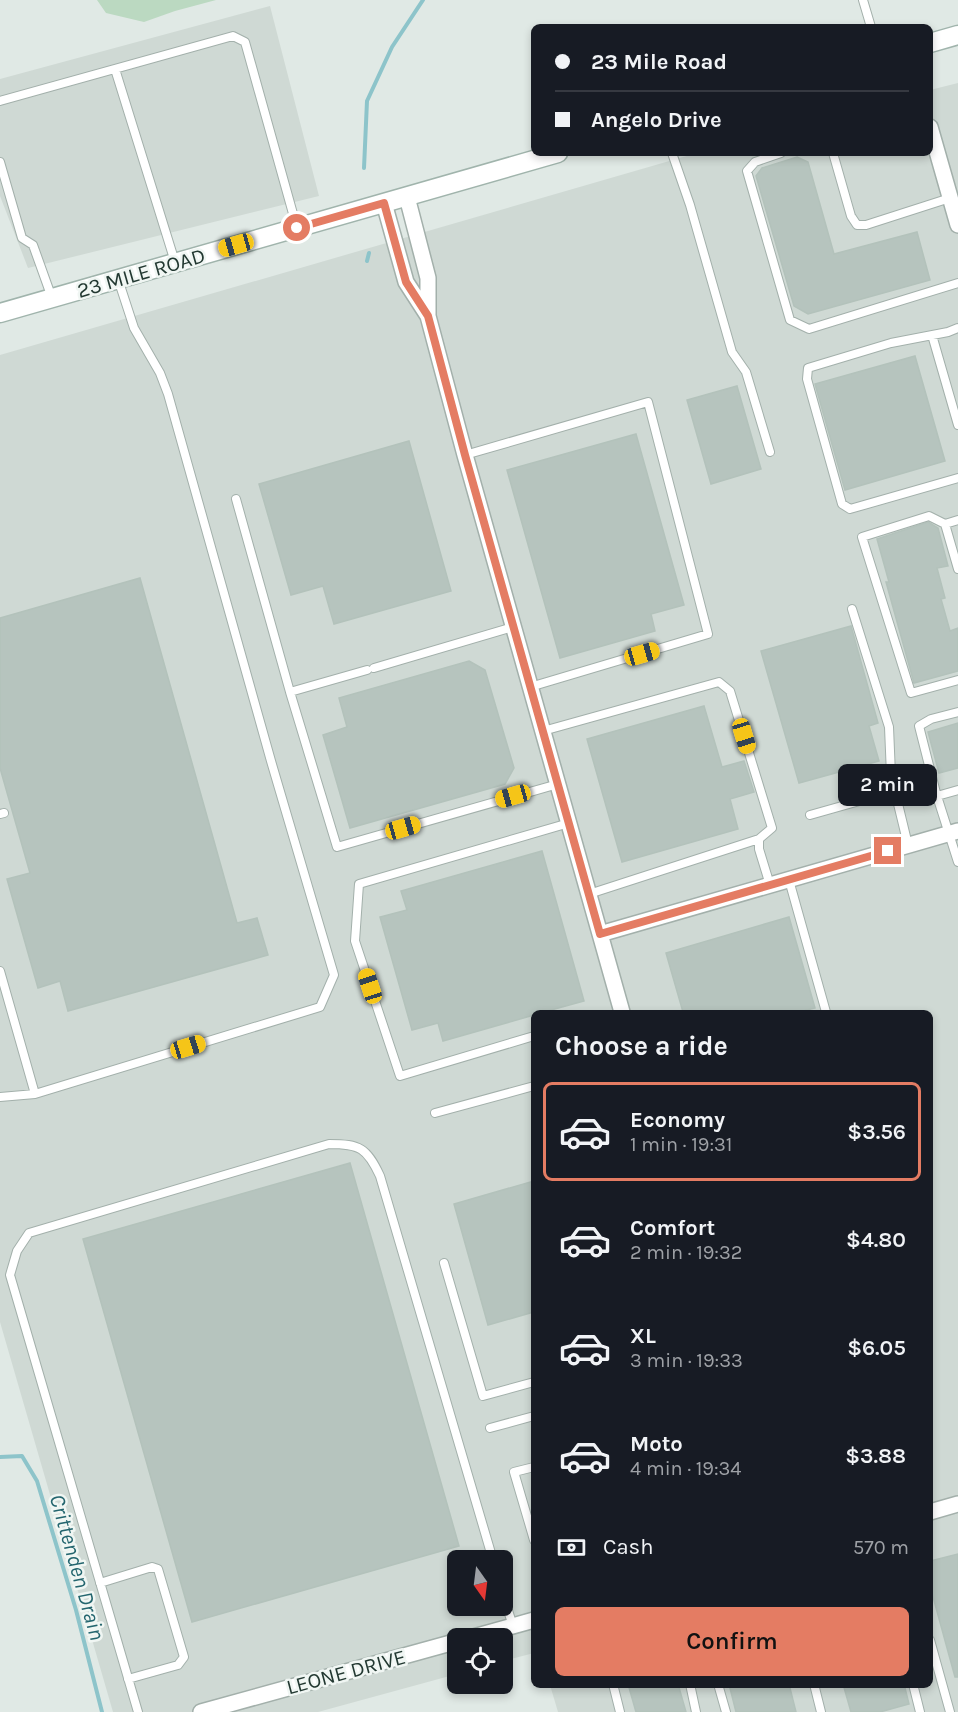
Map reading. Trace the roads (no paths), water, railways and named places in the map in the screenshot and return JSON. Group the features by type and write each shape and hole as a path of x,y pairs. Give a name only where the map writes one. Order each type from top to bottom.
{"main road":[{"path":"933,42 958,35"},
{"name":"23 MILE ROAD","path":"0,313 548,156"}],"street":[{"path":"933,136 952,190 958,225"},
{"path":"407,197 428,278 428,316 619,1010"},
{"path":"384,203 406,282 428,316"},
{"path":"600,934 953,832"},
{"path":"933,1511 958,1504"},
{"path":"506,1628 531,1621"},
{"name":"LEONE DRIVE","path":"201,1712 447,1644"}],"lane":[{"path":"863,0 870,24"},
{"path":"0,101 233,36 245,42 297,228"},
{"path":"116,69 176,263"},
{"path":"673,156 690,205 732,352 746,372 770,452"},
{"path":"773,156 755,162 747,171 790,320 809,329 958,283"},
{"path":"834,156 851,216 857,225 866,225 952,190"},
{"path":"0,162 22,238 33,245 52,298"},
{"path":"0,1097 35,1094 320,1007 334,975 168,394 160,373 134,328 118,279"},
{"path":"958,328 891,344 808,368 807,379 842,504 850,509 958,478"},
{"path":"932,335 958,425"},
{"path":"465,455 648,402 708,634 530,687"},
{"path":"236,499 290,692 337,847 558,784"},
{"path":"958,569 945,524 929,516 862,537 911,693 958,680"},
{"path":"945,524 958,519"},
{"path":"852,609 889,727 891,775 908,845"},
{"path":"290,692 513,627"},
{"path":"543,731 719,682 730,691 772,828 759,839 589,894"},
{"path":"958,712 919,726 937,796 953,832 958,862"},
{"path":"937,796 958,790"},
{"path":"810,816 895,791"},
{"path":"531,1037 400,1076 355,941 359,884 569,823"},
{"path":"759,839 759,849 770,885"},
{"path":"789,880 825,1010"},
{"path":"0,971 35,1094"},
{"path":"435,1113 531,1087"},
{"path":"138,1712 10,1275 17,1251 29,1233 329,1144 350,1144 370,1155 380,1176 490,1550"},
{"path":"444,1263 483,1396 531,1383"},
{"path":"490,1428 531,1417"},
{"path":"531,1468 514,1472 531,1530"},
{"path":"100,1583 152,1567 158,1569 184,1657 178,1665 129,1679"},
{"path":"510,1616 513,1626"},
{"path":"933,1652 950,1712"},
{"path":"614,1688 620,1712"},
{"path":"691,1688 696,1712"},
{"path":"719,1688 726,1712"},
{"path":"815,1688 821,1712"},
{"path":"914,1688 920,1712"}],"waterway":[{"path":"364,168 367,101 392,47 423,0"},
{"path":"367,261 369,253"},
{"name":"Crittenden Drain","path":"0,1457 22,1456 37,1481 76,1610 102,1712"}]}
